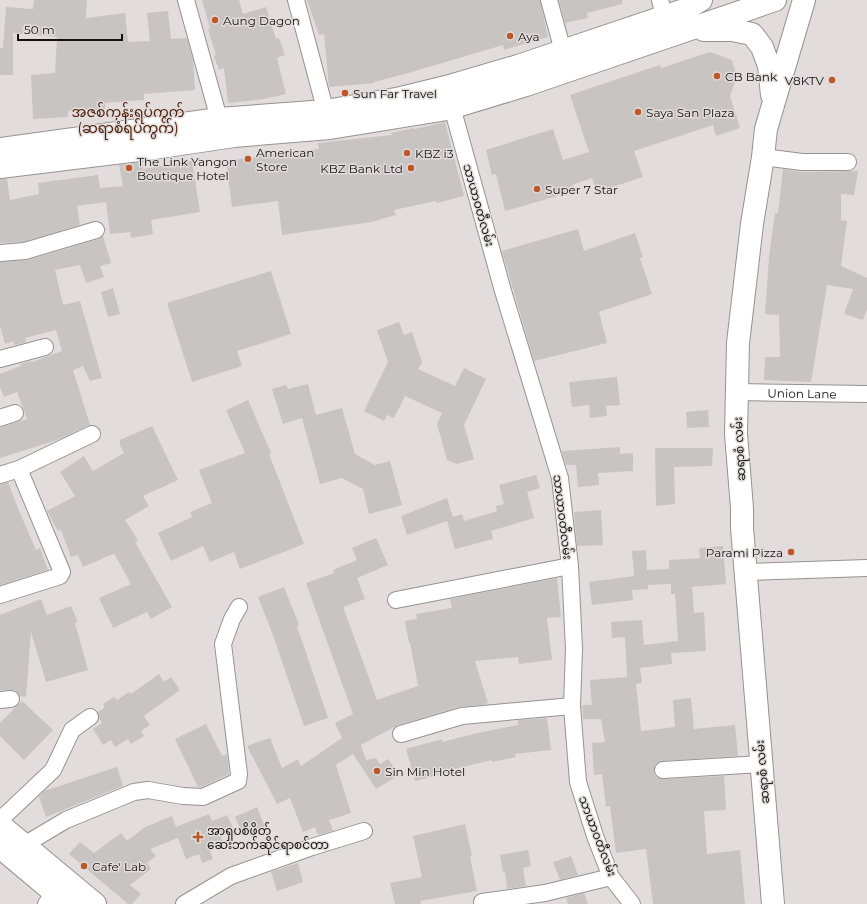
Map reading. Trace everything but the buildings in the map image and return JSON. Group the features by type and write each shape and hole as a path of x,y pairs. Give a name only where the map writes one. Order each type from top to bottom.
{"main road":[{"path":"0,167 147,149 234,136 449,97 526,85 677,6 714,0"},
{"path":"449,97 562,51 592,51 681,31 775,0"},
{"name":"ဆရာစံ လမ်း","path":"773,904 736,434 738,343 752,224 766,129 804,0"},
{"path":"681,31 732,30 752,34 762,47 769,66 773,103"},
{"path":"0,149 219,118 328,120"},
{"path":"0,825 95,904"},
{"path":"0,847 56,900"}],"street":[{"path":"186,0 219,118"},
{"path":"296,0 328,120"},
{"path":"549,0 562,51"},
{"name":"သာယာဝတီလမ်း","path":"449,97 503,291 560,478 570,566 574,649 572,706 578,782 595,836 611,877 632,904"},
{"path":"763,157 802,162 848,162"},
{"path":"0,253 24,251 96,230"},
{"path":"0,359 45,347"},
{"name":"Union Lane","path":"737,392 867,394"},
{"path":"0,476 19,469 92,434"},
{"path":"0,595 60,576 62,572 19,469"},
{"path":"396,600 570,566"},
{"path":"746,572 867,568"},
{"path":"24,845 66,820 134,792 148,790 183,796 203,797 238,781 240,774 223,644 232,619 240,607"},
{"path":"401,734 462,716 572,706"},
{"path":"0,820 53,770 72,730 90,717"},
{"path":"663,770 761,764"},
{"path":"184,904 231,876 312,847 364,831"},
{"path":"482,902 545,893 611,877"}],"place":[{"name":"Aung Dagon","path":"215,20"},
{"name":"Aya","path":"510,36"},
{"name":"CB Bank","path":"717,76"},
{"name":"V8KTV","path":"832,80"},
{"name":"Sun Far Travel","path":"345,93"},
{"name":"Saya San Plaza","path":"638,112"},
{"name":"KBZ i3","path":"407,153"},
{"name":"American Store","path":"248,159"},
{"name":"The Link Yangon Boutique Hotel","path":"129,168"},
{"name":"KBZ Bank Ltd","path":"411,168"},
{"name":"Super 7 Star","path":"537,189"},
{"name":"Parami Pizza","path":"791,552"},
{"name":"Sin Min Hotel","path":"377,771"},
{"name":"အာရှပစိဖိတ် ဆေးဘက်ဆိုင်ရာစင်တာ","path":"198,837"},
{"name":"Cafe' Lab","path":"84,866"}],"district":[{"name":"အဇစ်ကုန်းရပ်ကွက် (ဆရာစံရပ်ကွက်)","path":"128,120"}]}
